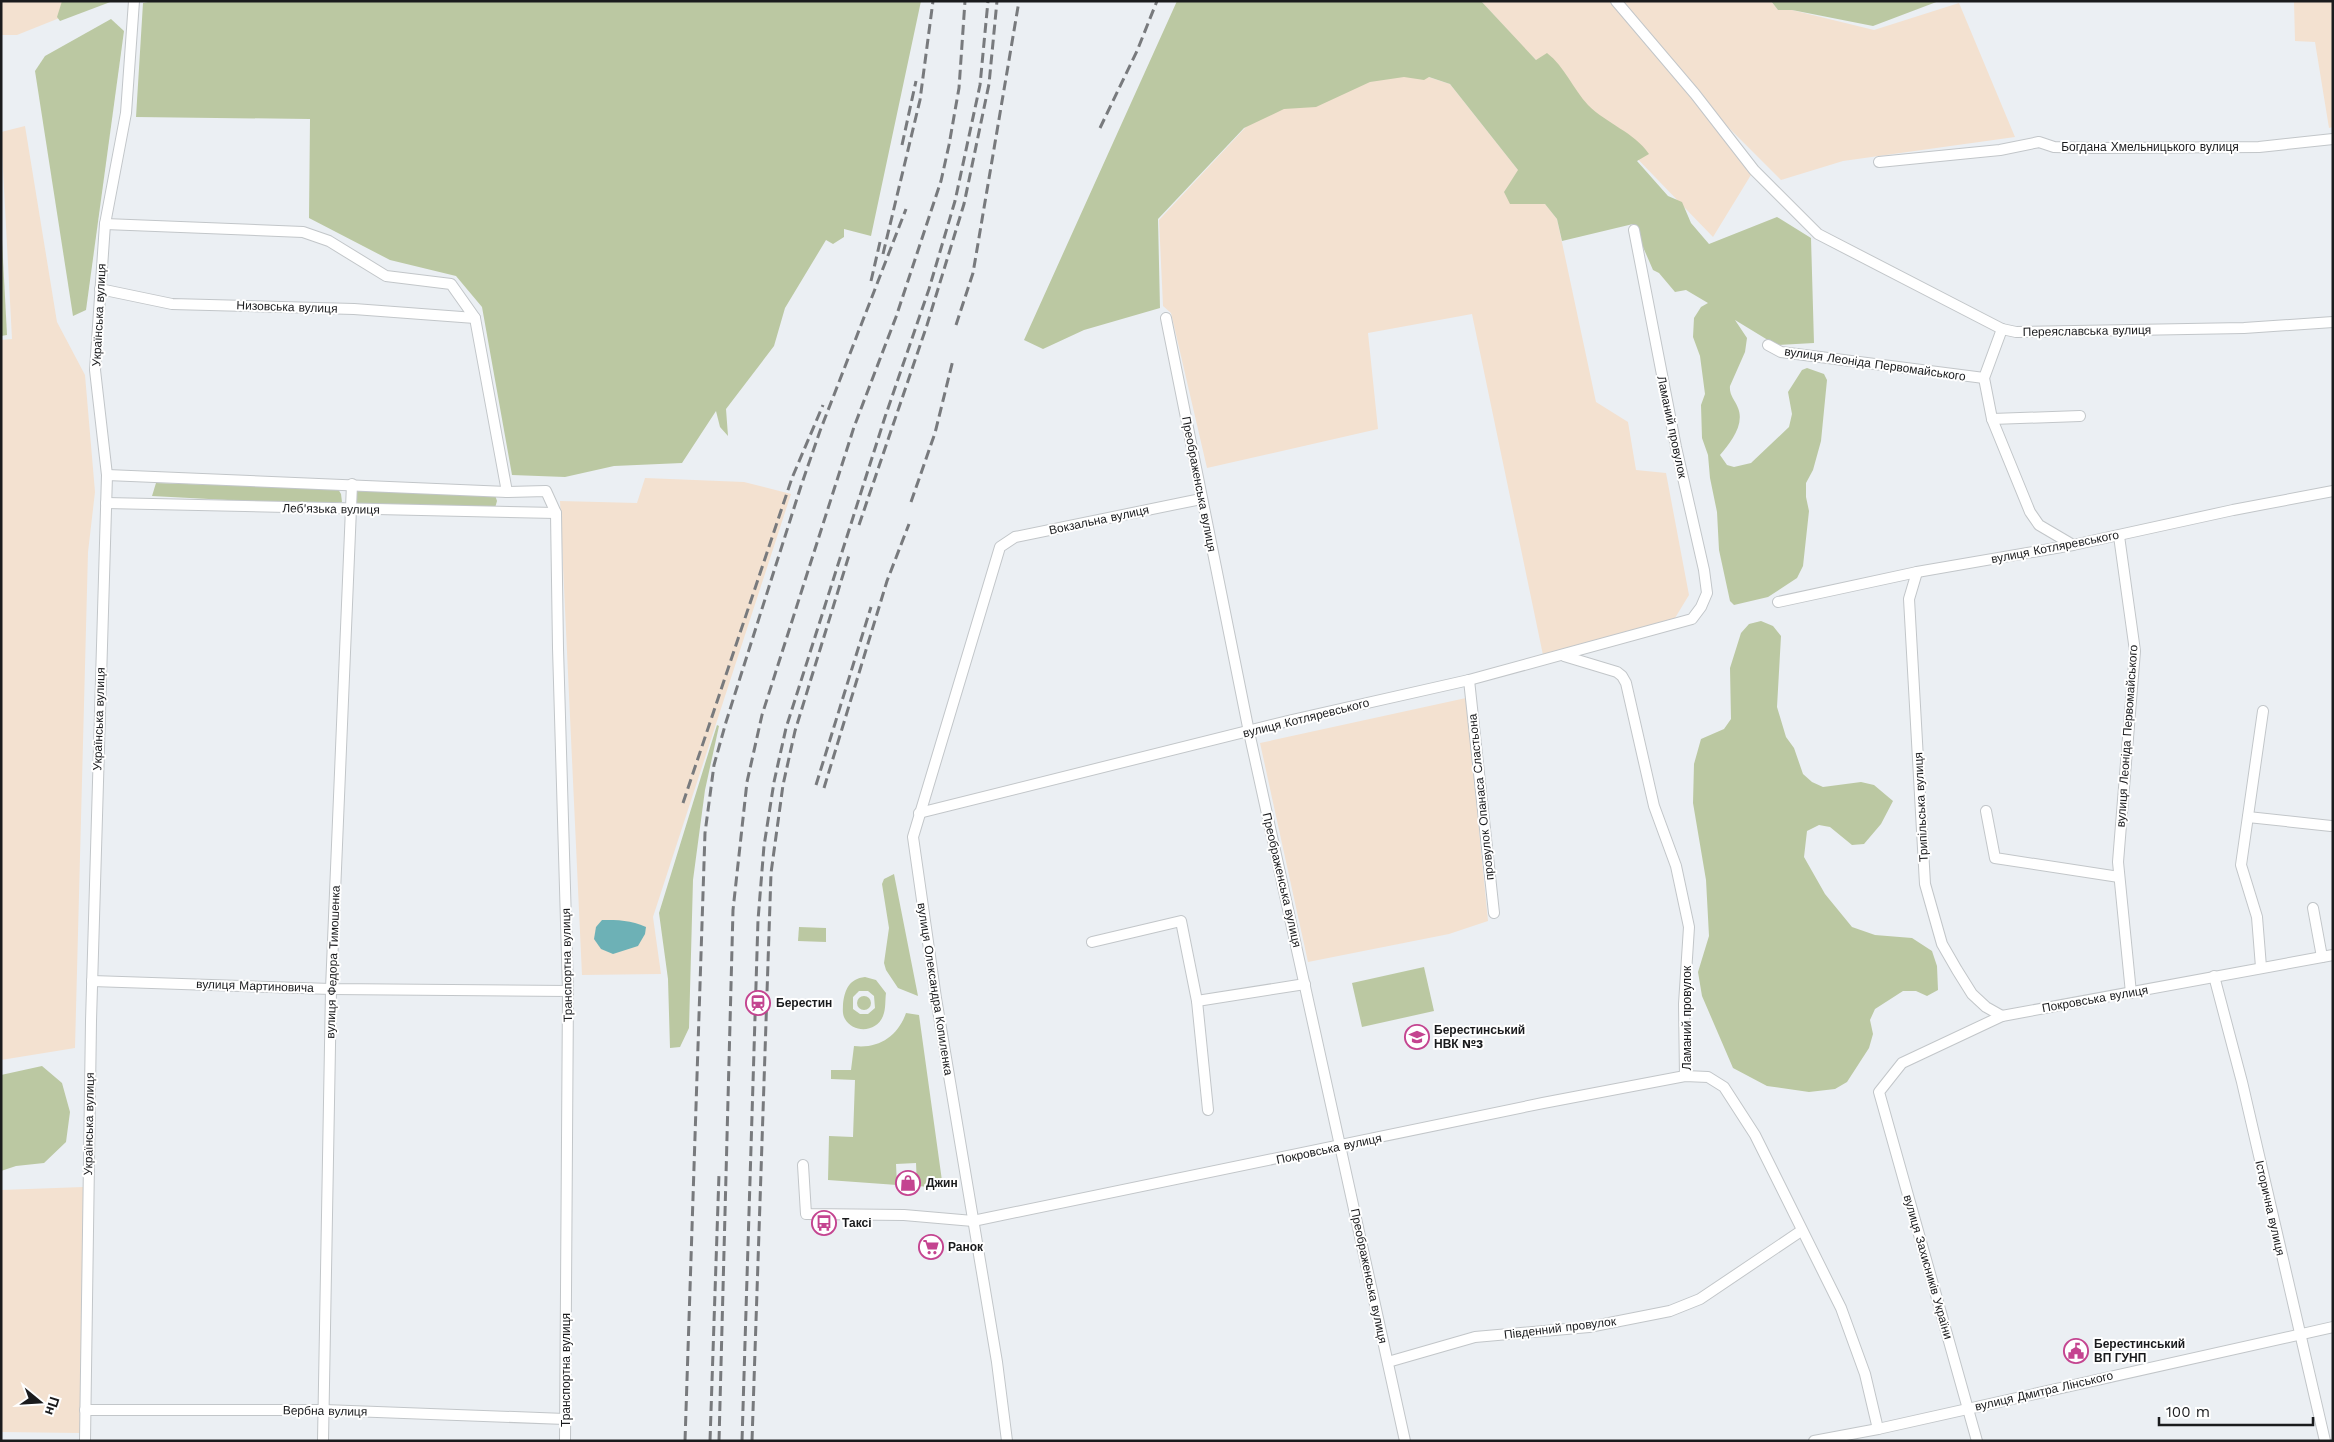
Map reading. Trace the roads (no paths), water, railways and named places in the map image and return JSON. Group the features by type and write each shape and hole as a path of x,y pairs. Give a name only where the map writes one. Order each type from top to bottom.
{"street":[{"name":"Українська вулиця","path":"85,1441 92,981 107,476 95,370 105,224 126,113 134,1"},
{"name":"Переяславська вулиця","path":"1616,1 1695,94 1754,170 1818,234 2002,329 2016,332 2244,328 2333,322"},
{"name":"Богдана Хмельницького вулиця","path":"1879,162 2000,150 2038,142 2054,147 2249,148 2333,139"},
{"path":"105,224 303,232 329,241 386,276 451,284 475,318 506,492"},
{"name":"Ламаний провулок","path":"1634,230 1676,447 1704,570 1707,593 1701,607 1692,619"},
{"name":"Низовська вулиця","path":"100,289 172,304 354,309 475,318"},
{"name":"Преображенська вулиця","path":"1166,318 1249,732 1342,1146 1405,1441"},
{"name":"вулиця Леоніда Первомайського","path":"2002,329 1984,378 1992,418 2030,512 2039,525 2073,545"},
{"name":"вулиця Леоніда Первомайського","path":"1768,345 1781,352 1984,378"},
{"path":"1992,418 2080,416"},
{"name":"Леб'язька вулиця","path":"107,476 352,484 506,492 546,491"},
{"name":"вулиця Федора Тимошенка","path":"323,1441 332,989 352,484"},
{"name":"Транспортна вулиця","path":"546,491 556,513 568,991 565,1441"},
{"name":"вулиця Котляревського","path":"1778,602 1916,572 2073,545 2233,510 2333,491"},
{"name":"Вокзальна вулиця","path":"1000,547 1015,537 1201,499"},
{"name":"Леб'язька вулиця","path":"106,503 351,510 556,513"},
{"name":"вулиця Леоніда Первомайського","path":"2118,536 2135,651 2118,862 2131,993"},
{"name":"вулиця Олександра Копиленка","path":"1000,547 912,837 936,998 997,1362 1007,1441"},
{"name":"Трипільська вулиця","path":"1916,572 1909,599 1925,884 1942,944 1956,970 1972,994 1986,1008 2002,1016"},
{"name":"вулиця Котляревського","path":"919,812 1469,680 1692,619"},
{"name":"Ламаний провулок","path":"1562,655 1617,672 1626,683 1654,806 1676,866 1689,928 1684,1004 1685,1076 1708,1077 1724,1087 1755,1135 1841,1308 1865,1374 1878,1429"},
{"name":"провулок Опанаса Сластьона","path":"1469,680 1494,913"},
{"path":"2261,968 2257,917 2241,865 2263,711"},
{"path":"1986,811 1995,858 2119,877"},
{"path":"2248,817 2331,826"},
{"path":"2313,908 2322,957"},
{"path":"1092,942 1181,921 1197,1001 1208,1110"},
{"name":"Покровська вулиця","path":"1879,1092 1902,1063 2002,1016 2214,976 2333,956"},
{"name":"Історична вулиця","path":"2214,976 2242,1082 2298,1334 2325,1441"},
{"name":"вулиця Мартиновича","path":"92,981 332,989 568,991"},
{"path":"1197,1001 1305,984"},
{"name":"Покровська вулиця","path":"803,1165 806,1214 904,1215 973,1221 1543,1103 1685,1076"},
{"name":"вулиця Захисників України","path":"1879,1092 1977,1441"},
{"name":"Південний провулок","path":"1388,1362 1475,1337 1589,1327 1670,1312 1700,1299 1802,1232"},
{"name":"вулиця Дмитра Лінського","path":"1814,1441 1878,1429 2333,1327"},
{"name":"Вербна вулиця","path":"85,1410 324,1410 566,1419"}],"water":[{"path":"602,920 635,923 646,927 645,934 638,946 613,954 601,949 594,939 596,927"}],"railway":[{"path":"883,254 920,100 933,1"},
{"path":"719,1441 733,910 747,782 762,715 854,427 896,317 941,181 959,88 965,1"},
{"path":"742,1441 758,920 764,846 774,782 786,728 885,417 929,289 955,201 980,85 988,1"},
{"path":"859,525 927,325 964,204 989,84 997,1"},
{"path":"956,325 973,273 1019,1"},
{"path":"1100,128 1137,51 1157,1"},
{"path":"902,145 916,81"},
{"path":"685,1441 705,833 714,765 801,486 820,431 906,209"},
{"path":"871,281 880,242"},
{"path":"911,502 935,433 953,360"},
{"path":"683,803 792,478 823,405"},
{"path":"824,788 887,581 909,524"},
{"path":"752,1441 771,873 783,785 795,731 850,552"},
{"path":"816,785 871,607"},
{"path":"710,1441 719,1174"}],"place":[{"name":"Берестин","path":"758,1003"},
{"name":"Берестинський НВК №3","path":"1417,1037"},
{"name":"Джин","path":"908,1183"},
{"name":"Таксі","path":"824,1223"},
{"name":"Ранок","path":"931,1247"},
{"name":"Берестинський ВП ГУНП","path":"2076,1351"}]}
